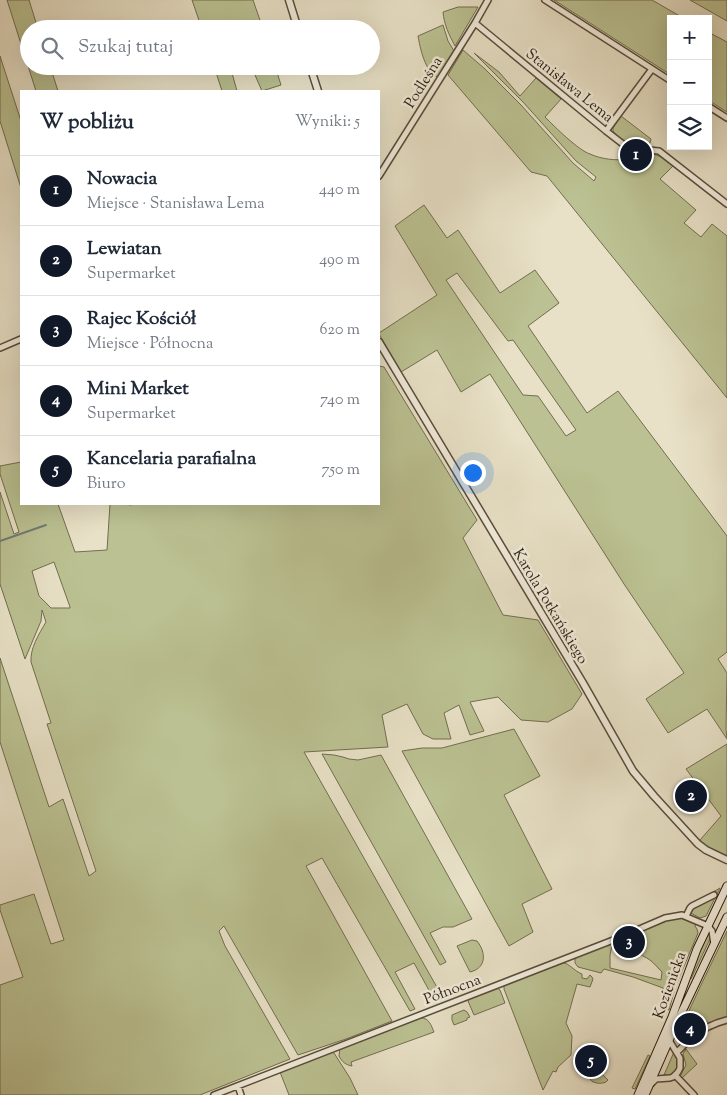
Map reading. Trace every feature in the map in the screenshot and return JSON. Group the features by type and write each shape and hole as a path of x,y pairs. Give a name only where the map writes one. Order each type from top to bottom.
{"main road":[{"name":"Kozienicka","path":"638,1095 672,1017 692,960 704,933 704,924 716,908 727,886"},
{"path":"716,908 720,915 727,916"},
{"name":"Kozienicka","path":"645,1095 650,1084 658,1075 669,1040 727,916"}],"street":[{"path":"289,0 295,20"},
{"name":"Podleśna","path":"380,174 488,0"},
{"path":"545,0 667,78"},
{"name":"Stanisława Lema","path":"475,23 628,148 659,151 727,204"},
{"path":"606,131 652,69"},
{"path":"313,75 318,90"},
{"path":"712,109 727,118"},
{"path":"0,348 20,339"},
{"name":"Karola Potkańskiego","path":"380,344 583,683 633,771 698,844 726,860"},
{"path":"714,895 692,906 686,916 704,924 712,931 714,944"},
{"name":"Północna","path":"214,1095 665,918 686,916"},
{"path":"677,1052 697,1034 718,1022 727,1020"},
{"path":"653,1061 658,1075 670,1078 676,1076 681,1065 680,1058 669,1040"},
{"path":"676,1076 694,1095"},
{"path":"238,1086 241,1095"}],"green space":[{"path":"7,0 29,0 35,20 20,20 20,41"},
{"path":"192,0 253,0 260,20 199,20"},
{"path":"554,0 652,0 678,15 667,15 667,72"},
{"path":"690,0 727,0 727,21"},
{"path":"458,7 478,7 455,46 444,21 443,12"},
{"path":"443,25 448,41 454,51 438,77 433,75 426,65 418,36"},
{"path":"712,34 727,42 727,112 712,103"},
{"path":"463,50 521,105 573,163 594,181 596,177 576,161 523,102 474,53 499,72 520,96 536,78 561,99 545,117 585,152 614,160 631,159 644,154 653,154 675,164 660,179 696,210 684,223 701,237 712,224 727,236 727,398 547,176 531,172 448,75"},
{"path":"0,56 20,118 20,185 0,121"},
{"path":"31,75 53,75 58,90 36,90"},
{"path":"217,75 233,75 237,90 222,90"},
{"path":"255,75 278,75 281,85 262,90"},
{"path":"621,116 651,139 650,143 634,146 620,139 613,131 613,128"},
{"path":"424,205 447,238 458,230 500,293 535,270 559,303 528,326 587,413 618,391 727,536 727,652 718,659 727,673 727,739 707,709 668,733 646,699 684,673 624,584 490,374 461,392 437,350 401,372 380,336 380,332 437,295 395,226","holes":["457,273 508,341 513,340 576,430 566,436 538,396 523,395 446,280"]},
{"path":"380,366 384,367 477,520 463,538 503,615 538,620 582,694 572,709 548,722 521,720 498,697 470,702 484,731 470,735 459,705 444,713 451,739 433,739 423,734 407,704 382,715 388,747 304,752 443,998 436,1003 414,963 395,972 415,1009 410,1011 322,858 306,866 392,1021 298,1055 224,926 219,931 225,946 290,1059 200,1095 0,1095 0,985 23,977 0,910 0,905 34,894 51,944 64,940 0,742 0,658 49,807 63,799 89,876 96,871 47,724 51,723 31,662 33,646 46,622 42,610 41,621 25,659 0,584 0,492 14,534 19,532 0,474 0,466 20,462 20,505 58,505 75,552 107,550 110,505 380,505","holes":["54,562 70,608 51,608 39,596 32,571"]},
{"path":"514,729 540,776 504,795 552,889 522,904 533,932 509,946 402,751 442,748"},
{"path":"727,744 727,856 712,849 700,840 721,816 686,769"},
{"path":"322,754 358,760 381,755 472,919 453,927 443,927 430,933 446,962 440,965"},
{"path":"720,888 706,916 700,918 691,913 693,908 715,897 713,892"},
{"path":"681,918 696,924 698,933 674,987 669,1010 666,1009 673,991 668,989 663,993 663,988 633,977 604,969 601,973 578,967 575,963 575,959 580,955 618,941 618,943 612,946 610,968 661,980 662,972 650,960 631,949 625,939 654,925"},
{"path":"709,930 709,941 691,979 696,959"},
{"path":"727,931 727,1018 711,1024 692,1013 690,1016 687,1015"},
{"path":"472,940 477,941 480,945 483,959 480,967 470,972 457,946"},
{"path":"563,963 582,974 582,978 587,979 590,975 593,979 590,987 577,984 566,1023 572,1036 571,1055 558,1067 556,1072 553,1071 543,1090 504,986"},
{"path":"497,988 500,990 505,1003 474,1015 468,1001 469,999"},
{"path":"464,1010 470,1017 454,1025 452,1015"},
{"path":"424,1018 431,1024 434,1032 351,1062 352,1066 344,1063 339,1056 340,1048"},
{"path":"686,1049 697,1064 682,1078 680,1076 686,1065 683,1054"},
{"path":"331,1052 334,1053 350,1078 358,1095 289,1095 280,1072"},
{"path":"674,1052 679,1060 677,1070 671,1075 664,1075"},
{"path":"648,1055 650,1056 635,1089 632,1088"},
{"path":"595,1071 602,1074 608,1080 602,1083 592,1081 590,1077"}],"waterway":[{"path":"0,541 46,525"}],"place":[{"name":"Nowacia","path":"636,155"},
{"name":"Lewiatan","path":"691,796"},
{"name":"Rajec Kościół","path":"629,942"},
{"name":"Mini Market","path":"690,1029"},
{"name":"Kancelaria parafialna","path":"591,1061"}]}
